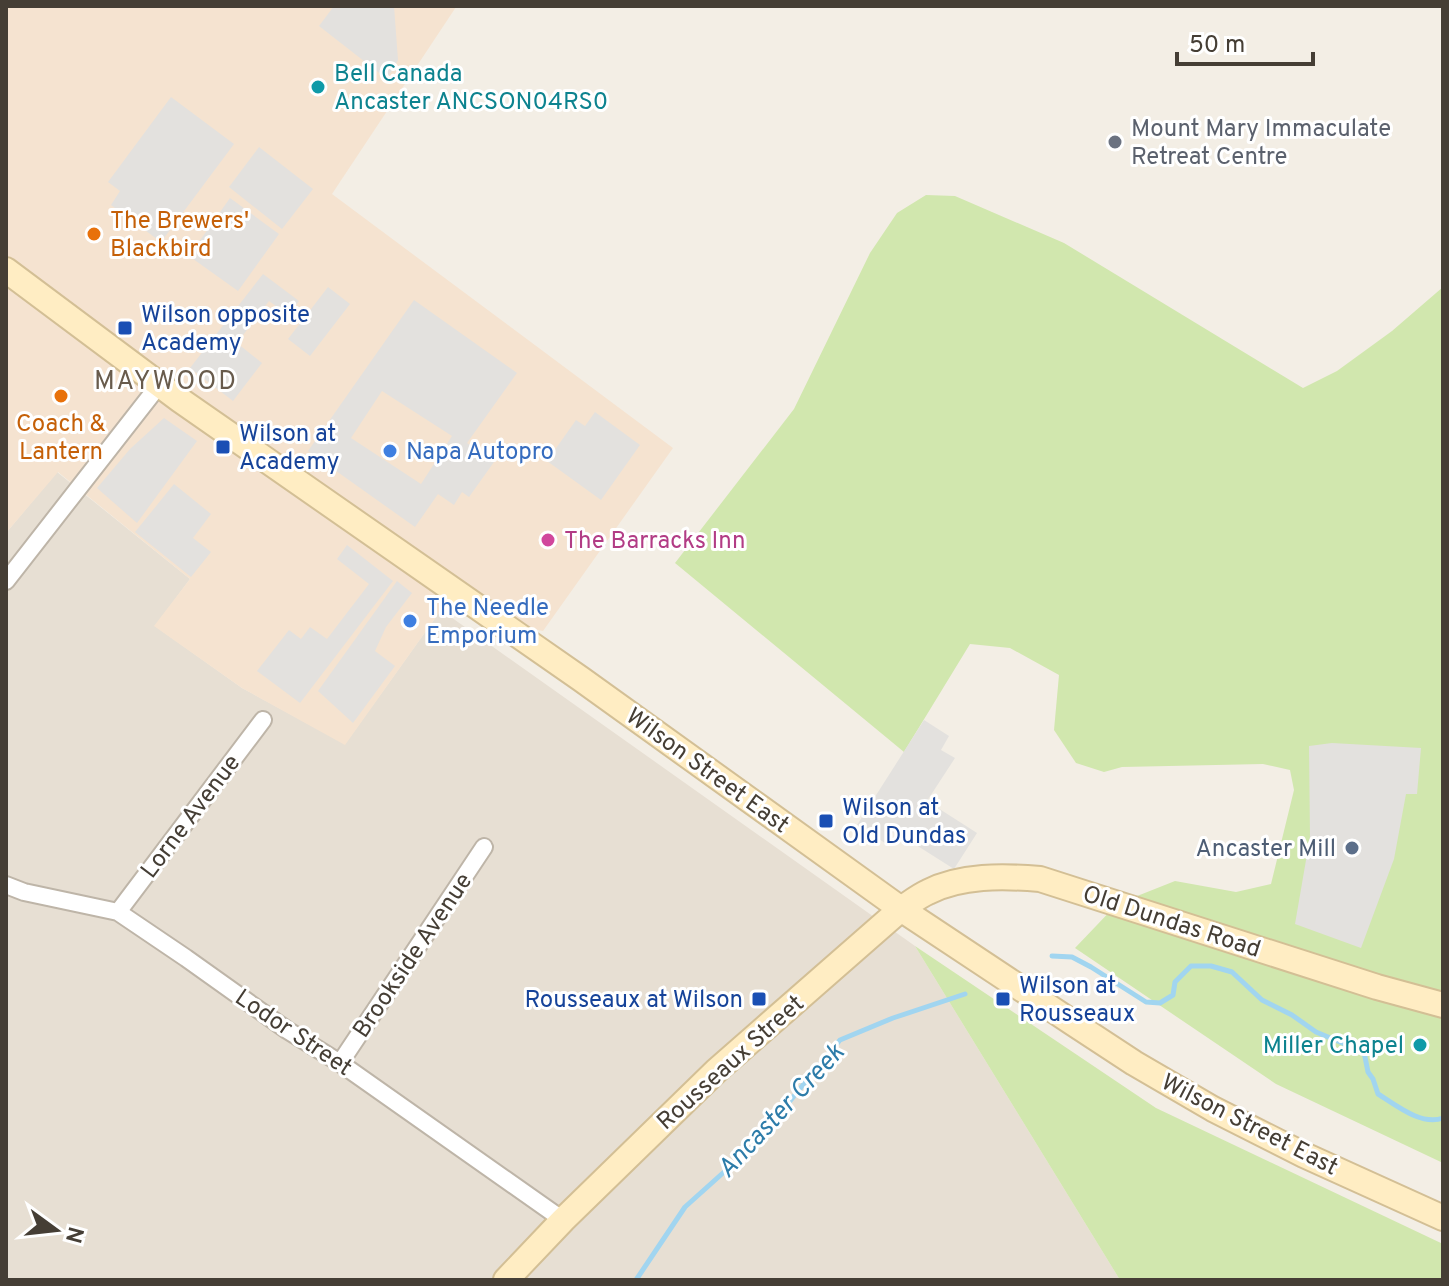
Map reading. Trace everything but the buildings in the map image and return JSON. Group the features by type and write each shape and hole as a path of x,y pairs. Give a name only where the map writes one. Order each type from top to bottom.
{"main road":[{"name":"Wilson Street East","path":"6,270 159,385 581,679 901,909 1073,1023 1213,1109 1304,1155 1443,1218"},
{"name":"Old Dundas Road","path":"901,909 929,891 954,883 982,878 1040,879 1362,983 1443,1005"},
{"name":"Rousseaux Street","path":"506,1280 716,1071 901,909"},
{"name":"Rousseaux Street","path":"525,1280 563,1220"}],"street":[{"path":"6,581 159,385"},
{"name":"Lorne Avenue","path":"118,912 263,720"},
{"name":"Brookside Avenue","path":"340,1063 484,847"},
{"name":"Lodor Street","path":"6,885 24,892 118,912 563,1220"}],"shaded area":[{"path":"6,6 456,7 332,194 673,448 543,631 441,610 345,745 242,688 154,626 190,579 58,472 6,533"},
{"path":"334,6 394,6 398,60 387,79 319,26"},
{"path":"171,97 234,144 161,242 111,205 120,191 108,182"},
{"path":"259,147 313,189 282,229 229,187"},
{"path":"230,198 279,234 238,291 189,256"},
{"path":"263,274 299,301 288,315 269,301 237,343 262,363 233,401 190,368"},
{"path":"328,287 350,304 310,356 288,339"},
{"path":"414,300 517,373 467,443 494,462 469,497 462,492 454,505 438,494 415,527 308,451","holes":["382,391 452,436 421,484 351,438"]},
{"path":"595,412 640,445 601,500 547,461 576,420 585,426"},
{"path":"164,418 197,441 137,523 97,488 130,449"},
{"path":"57,472 190,579 155,626 242,688 345,744 441,610 915,946 1120,1280 6,1280 6,533"},
{"path":"174,484 211,514 193,538 211,552 191,577 135,532"},
{"path":"347,545 393,581 300,703 257,671 289,630 301,639 310,627 327,639 369,584 337,559"},
{"path":"397,581 412,593 386,627 375,651 395,666 353,723 318,691"},
{"path":"924,720 949,736 941,750 955,758 927,801 977,833 954,869 894,831 885,843 857,825"},
{"name":"Ancaster Mill","path":"1332,743 1421,748 1417,794 1406,794 1394,859 1361,948 1295,924 1310,837 1309,746"}],"green space":[{"path":"926,195 955,196 1064,243 1303,388 1337,371 1392,331 1443,287 1443,1163 1276,1084 1075,948 1117,904 1175,881 1236,892 1271,884 1294,790 1290,770 1263,764 1122,767 1104,772 1076,763 1054,730 1059,675 1010,648 970,644 904,752 675,563 794,409 870,253 897,213"},
{"path":"915,946 1156,1108 1443,1244 1443,1280 1120,1280"}],"waterway":[{"name":"Ancaster Creek","path":"1052,956 1072,957 1146,1002 1160,1003 1173,995 1175,982 1191,966 1211,966 1232,972 1262,1000 1316,1032 1364,1052 1368,1072 1378,1094 1418,1117 1443,1118"},
{"name":"Ancaster Creek","path":"636,1280 685,1207 753,1146 840,1040 965,994"}],"place":[{"name":"Bell Canada Ancaster ANCSON04RS0","path":"318,87"},
{"name":"Mount Mary Immaculate Retreat Centre","path":"1115,142"},
{"name":"The Brewers' Blackbird","path":"94,234"},
{"name":"Wilson opposite Academy","path":"125,328"},
{"name":"Coach & Lantern","path":"61,396"},
{"name":"Wilson at Academy","path":"223,447"},
{"name":"Napa Autopro","path":"390,451"},
{"name":"The Barracks Inn","path":"548,540"},
{"name":"The Needle Emporium","path":"410,621"},
{"name":"Wilson at Old Dundas","path":"826,821"},
{"name":"Ancaster Mill","path":"1352,848"},
{"name":"Rousseaux at Wilson","path":"759,999"},
{"name":"Wilson at Rousseaux","path":"1003,999"},
{"name":"Miller Chapel","path":"1420,1045"}],"district":[{"name":"MAYWOOD","path":"166,380"}]}
